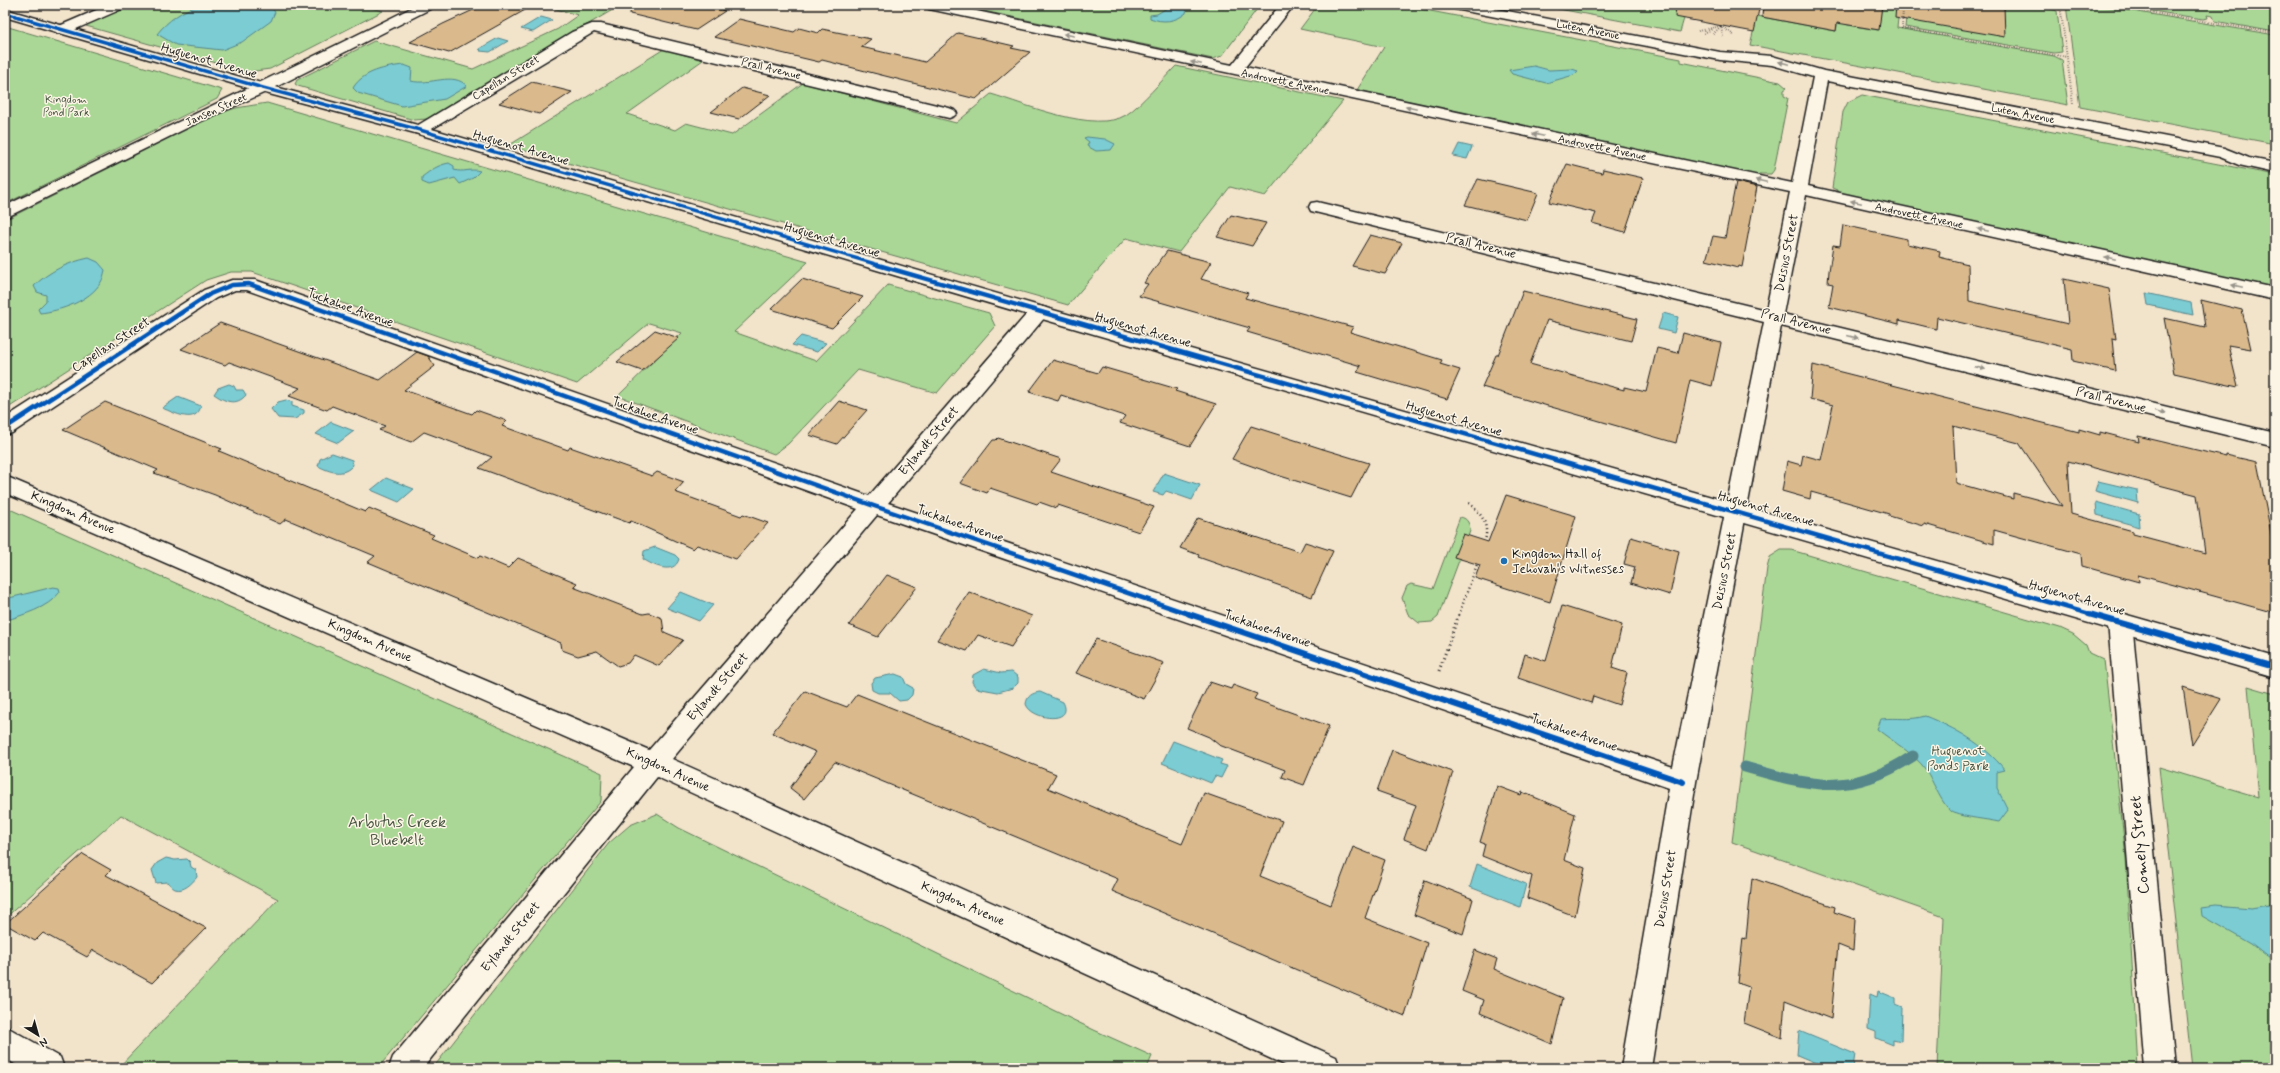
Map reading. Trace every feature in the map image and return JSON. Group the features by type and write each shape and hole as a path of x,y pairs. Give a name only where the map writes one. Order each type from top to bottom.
{"street":[{"path":"62,30 119,5"},
{"name":"Jansen Street","path":"5,213 188,122 263,88 427,5"},
{"name":"Androvette Avenue","path":"929,5 1799,190 2275,294"},
{"path":"1234,71 1287,5"},
{"name":"Luten Avenue","path":"1455,5 1720,56 1745,66 1786,75 1821,75 2224,153 2245,162 2275,168"},
{"name":"Huguenot Avenue","path":"5,13 263,88 420,130 1039,312 2275,667"},
{"name":"Prall Avenue","path":"592,28 610,29 949,112"},
{"name":"Capellan Street","path":"420,130 570,39 592,28"},
{"name":"Deisius Street","path":"1636,1068 1684,782 1821,75"},
{"name":"Luten Avenue","path":"2224,153 2243,151 2275,157"},
{"name":"Prall Avenue","path":"1317,207 1775,317 2275,440"},
{"name":"Tuckahoe Avenue","path":"232,285 249,284 765,466 874,506 1684,782"},
{"name":"Capellan Street","path":"5,428 210,294 232,285"},
{"name":"Eylandt Street","path":"404,1068 653,763 1039,312"},
{"name":"Kingdom Avenue","path":"5,484 653,763 1325,1068"},
{"name":"Comely Street","path":"2120,622 2160,1068"},
{"path":"5,1041 49,1068"}],"path":[{"path":"2057,5 2062,12 2074,110"},
{"path":"2106,5 2275,33"},
{"path":"1903,8 1902,28 2067,57"},
{"path":"1694,32 1721,26 1739,39"},
{"path":"1698,35 1721,26"},
{"path":"1721,26 1730,36"},
{"path":"1710,37 1721,26"},
{"path":"1721,26 1723,40"},
{"path":"1470,503 1485,519 1488,531 1485,541"},
{"path":"1439,672 1477,564"}],"green space":[{"path":"126,5 361,5 383,11 270,69 248,72 86,26 89,21"},
{"path":"541,5 621,5 427,119 414,120 295,84 297,80 374,41 473,69 558,29 578,15"},
{"path":"955,5 1260,5 1222,56 1213,59"},
{"path":"1318,5 1399,5 1681,59 1681,62 1780,82 1787,88 1784,90 1784,96 1788,98 1774,170 1771,174 1759,174 1757,177 1357,90 1384,47 1300,29"},
{"path":"1538,5 1688,5 1680,32"},
{"path":"1882,5 1899,8 1897,28 2054,56 2062,60 2068,105 1750,45 1757,16 1836,31 1838,20 1848,25 1878,30"},
{"path":"2004,5 2037,5 2057,11 2062,52 2054,53 1905,27 1906,19"},
{"path":"2066,5 2096,5 2275,35 2275,144 2080,107"},
{"path":"2115,5 2180,5 2197,8 2196,5 2275,5 2275,32 2215,21 2213,16 2207,15 2208,18 2203,19"},
{"name":"Kingdom Pond Park","path":"5,26 222,90 217,99 5,204"},
{"path":"664,49 703,60 627,114 675,130 686,123 732,135 803,83 956,123 991,94 1060,115 1097,121 1113,120 1132,111 1176,66 1343,101 1265,196 1230,187 1179,252 1126,238 1068,305 508,146"},
{"path":"1862,95 2275,175 2275,289 1836,193 1837,190 1832,188 1843,112 1848,102"},
{"path":"267,103 808,262 734,332 816,361 888,285 989,313 995,326 937,393 858,370 788,444 774,454 618,396 682,333 649,323 577,384 252,272 231,272 206,280 5,410 5,220 215,115 236,108"},
{"name":"Arbutus Creek Bluebelt","path":"5,507 602,773 601,801 378,1068 118,1068 278,899 121,815 5,918"},
{"path":"1460,517 1468,522 1470,531 1438,617 1432,622 1419,623 1408,614 1402,598 1407,586 1411,584 1433,589"},
{"name":"Huguenot Ponds Park","path":"1781,550 1791,550 2060,628 2073,634 2086,645 2089,653 2104,660 2126,858 2138,1068 1937,1068 1944,917 1732,842 1767,568 1770,557"},
{"path":"2248,686 2275,694 2275,1068 2192,1068 2159,767 2258,797"},
{"path":"657,814 679,828 1094,1030 1152,1056 1147,1068 433,1068 609,843 630,825"}],"water":[{"path":"198,5 269,5 275,12 271,21 242,42 222,50 176,45 157,34 176,16"},
{"path":"1172,5 1187,9 1186,13 1169,21 1159,21 1150,18 1150,15 1157,14"},
{"path":"541,17 552,20 533,32 521,29"},
{"path":"498,38 508,41 490,52 480,51 481,50 479,49"},
{"path":"404,65 412,68 411,81 426,82 448,79 461,82 467,86 445,99 402,106 358,93 353,88 357,82 369,74 390,67"},
{"path":"1534,66 1549,70 1572,69 1578,71 1574,75 1546,83 1512,74 1509,70"},
{"path":"1084,138 1105,139 1115,144 1111,150 1096,151 1087,146 1089,142"},
{"path":"1459,144 1472,147 1467,159 1453,156"},
{"path":"449,163 454,166 454,170 480,171 473,178 460,184 455,178 429,185 422,182 422,177 428,172 438,166"},
{"path":"89,258 98,262 105,270 102,281 96,289 90,295 74,304 40,313 38,309 46,301 46,295 37,292 34,286 46,276 60,268"},
{"path":"2146,293 2191,303 2193,315 2148,305"},
{"path":"1663,313 1678,317 1674,333 1658,329"},
{"path":"801,336 826,343 817,352 792,345"},
{"path":"229,384 234,386 236,390 243,390 246,395 238,401 230,402 214,394 218,388"},
{"path":"178,397 201,406 198,412 195,415 184,416 162,408"},
{"path":"286,400 292,402 292,406 304,410 304,413 295,419 278,418 271,409 278,402"},
{"path":"331,422 354,431 338,443 316,434"},
{"path":"332,453 352,460 353,465 349,469 341,472 327,470 318,466 320,459"},
{"path":"1164,473 1200,485 1192,500 1166,491 1163,495 1153,492"},
{"path":"386,478 414,489 399,502 371,490"},
{"path":"2098,481 2137,490 2138,503 2095,491"},
{"path":"2096,502 2139,514 2140,527 2097,515"},
{"path":"655,547 675,555 679,559 676,564 673,567 662,568 643,559 644,551"},
{"path":"53,587 59,588 60,592 49,603 5,621 5,599"},
{"path":"681,592 713,605 699,621 667,608"},
{"path":"984,669 1001,673 1012,672 1018,677 1018,683 1013,688 998,692 976,688 972,682 973,675"},
{"path":"895,674 903,677 906,684 913,688 912,695 907,700 899,701 890,693 878,693 872,690 871,683 875,678"},
{"path":"1040,692 1063,702 1065,709 1063,714 1058,717 1051,718 1036,714 1030,709 1026,704 1027,699 1032,694"},
{"path":"1925,716 1968,738 1988,752 2005,770 1997,772 1997,788 2008,810 1999,822 1965,816 1954,813 1950,810 1942,800 1926,770 1916,758 1877,729 1881,719 1914,718"},
{"path":"1173,741 1222,760 1220,764 1227,766 1221,778 1215,776 1211,783 1162,763"},
{"path":"166,858 175,860 187,859 190,862 191,867 196,870 197,877 188,886 178,890 167,882 156,883 152,870 157,863"},
{"path":"1477,864 1526,884 1520,907 1470,887"},
{"path":"2275,904 2275,963 2251,944 2202,916 2201,907 2216,905 2251,908"},
{"path":"1878,991 1895,998 1895,1004 1902,1007 1901,1041 1893,1039 1893,1045 1876,1038 1876,1032 1868,1029 1870,994 1877,997"},
{"path":"1799,1031 1855,1054 1853,1068 1828,1068 1797,1055"}],"building":[{"path":"484,5 534,5 449,53 410,42 443,24"},
{"path":"631,5 698,5 725,11 696,30 630,14"},
{"path":"1676,5 1760,5 1754,32 1675,17"},
{"path":"1763,5 1882,5 1879,30 1837,23 1836,31 1762,17"},
{"path":"1896,5 2004,5 2005,37 1895,18"},
{"path":"739,19 794,32 799,28 818,33 822,29 871,39 861,47 925,62 958,33 1014,46 1011,48 1030,52 976,99 822,60 819,62 714,37"},
{"path":"532,82 572,92 539,114 499,103"},
{"path":"742,88 770,95 739,119 711,112"},
{"path":"1567,164 1602,173 1603,169 1643,178 1625,232 1592,223 1596,213 1549,202"},
{"path":"1478,179 1538,193 1527,220 1465,205"},
{"path":"1736,182 1757,187 1742,267 1739,266 1738,268 1706,260 1713,236 1725,238"},
{"path":"1231,215 1266,223 1252,246 1217,237"},
{"path":"1843,225 1907,239 1907,244 1940,251 1939,257 1968,264 1969,301 2068,324 2064,279 2109,289 2116,339 2112,338 2115,371 2073,361 2072,349 1937,317 1936,329 1899,320 1899,324 1829,307 1833,284 1828,283 1833,245 1840,246"},
{"path":"1370,235 1402,243 1385,274 1352,266"},
{"path":"1167,251 1211,262 1201,279 1248,293 1245,298 1353,327 1350,332 1442,360 1440,364 1460,370 1447,399 1357,372 1361,366 1247,332 1250,328 1139,296 1148,284 1144,283"},
{"path":"802,279 863,297 832,328 771,309"},
{"path":"1523,291 1637,319 1631,341 1547,320 1530,364 1624,390 1624,387 1646,392 1657,348 1678,353 1683,333 1721,343 1712,386 1690,380 1676,443 1482,387 1496,355 1498,355"},
{"path":"2201,300 2242,310 2251,349 2228,345 2238,387 2174,373 2164,318 2205,327"},
{"path":"220,323 380,380 417,352 428,356 435,366 404,390 472,414 476,410 507,421 502,426 568,450 570,447 652,476 657,472 684,482 675,492 741,516 743,514 768,523 736,559 697,545 693,549 631,521 629,523 479,468 492,457 424,432 411,442 379,430 385,426 332,406 327,410 289,396 300,388 229,362 225,365 181,349"},
{"path":"655,330 679,338 642,371 617,362"},
{"path":"1053,360 1098,373 1102,367 1177,389 1175,391 1216,404 1190,446 1120,423 1125,416 1061,395 1058,401 1029,392"},
{"path":"1813,365 2079,432 2079,429 2100,435 2100,432 2139,442 2138,436 2226,457 2226,455 2257,462 2275,554 2275,613 2138,575 2139,582 2082,566 2081,554 1994,530 1994,544 1924,524 1924,526 1889,516 1889,514 1811,492 1810,499 1782,491 1787,461 1801,465 1803,455 1821,460 1833,405 1810,399","holes":["1953,426 2019,443 2062,506 2013,493 2013,499 1956,483","2068,461 2197,495 2205,553 2133,534 2133,531 2071,514"]},
{"path":"839,401 867,410 837,444 809,435"},
{"path":"105,402 222,449 219,451 365,512 369,508 434,535 431,538 478,558 480,556 508,568 518,558 577,583 573,587 643,614 649,613 662,618 664,632 683,640 659,666 634,655 628,663 618,666 597,651 578,656 562,650 561,643 368,562 375,556 286,519 280,524 215,495 154,473 158,470 63,430"},
{"path":"1251,426 1369,463 1351,498 1277,475 1232,459"},
{"path":"998,438 1061,459 1051,472 1154,507 1139,532 1058,505 1056,508 1039,502 1037,504 990,488 987,493 960,483 993,440"},
{"path":"1506,495 1576,516 1550,602 1475,578 1480,565 1454,557 1463,534 1488,542"},
{"path":"1198,518 1300,552 1305,542 1333,551 1312,597 1198,557 1199,555 1180,548"},
{"path":"1631,537 1679,551 1670,595 1631,583 1635,567 1624,564"},
{"path":"887,575 917,587 878,637 849,625"},
{"path":"969,592 1032,616 1011,647 978,635 967,651 937,640"},
{"path":"1562,606 1622,625 1612,668 1627,673 1619,705 1593,696 1591,703 1518,678 1525,654 1546,661"},
{"path":"1096,639 1164,663 1144,699 1076,673"},
{"path":"1210,682 1231,689 1233,685 1257,694 1254,699 1329,726 1304,785 1282,777 1285,770 1219,745 1209,737 1187,728"},
{"path":"2183,687 2221,699 2192,745"},
{"path":"805,691 847,707 857,694 1002,752 1056,774 1048,788 1182,844 1204,793 1282,821 1260,876 1331,905 1353,847 1385,860 1365,918 1427,943 1405,1016 1112,891 1118,879 835,762 804,799 790,788 816,752 772,733"},
{"path":"1392,750 1453,772 1428,849 1404,839 1416,805 1377,791"},
{"path":"1497,786 1521,795 1522,792 1575,814 1564,860 1585,868 1575,916 1527,898 1532,876 1482,856 1485,844 1480,842"},
{"path":"83,854 111,870 106,875 206,928 152,983 93,950 87,957 43,933 35,941 5,924"},
{"path":"1752,878 1835,907 1834,912 1855,919 1853,951 1838,945 1831,1019 1785,1001 1782,1038 1744,1023 1749,987 1738,983 1743,938 1746,939"},
{"path":"1425,880 1473,899 1463,934 1414,915"},
{"path":"1475,950 1497,959 1494,969 1563,998 1552,1044 1480,1013 1484,1000 1462,991"}],"waterway":[{"path":"1745,767 1769,774 1812,783 1850,783 1869,778 1890,769 1913,756"}],"cycle path":[{"path":"5,13 263,88 420,130 1039,312 2275,667"},
{"path":"5,428 210,294 232,285 249,284 765,466 874,506 1683,782"}],"place":[{"name":"Kingdom Hall of Jehovah's Witnesses","path":"1504,561"}]}
